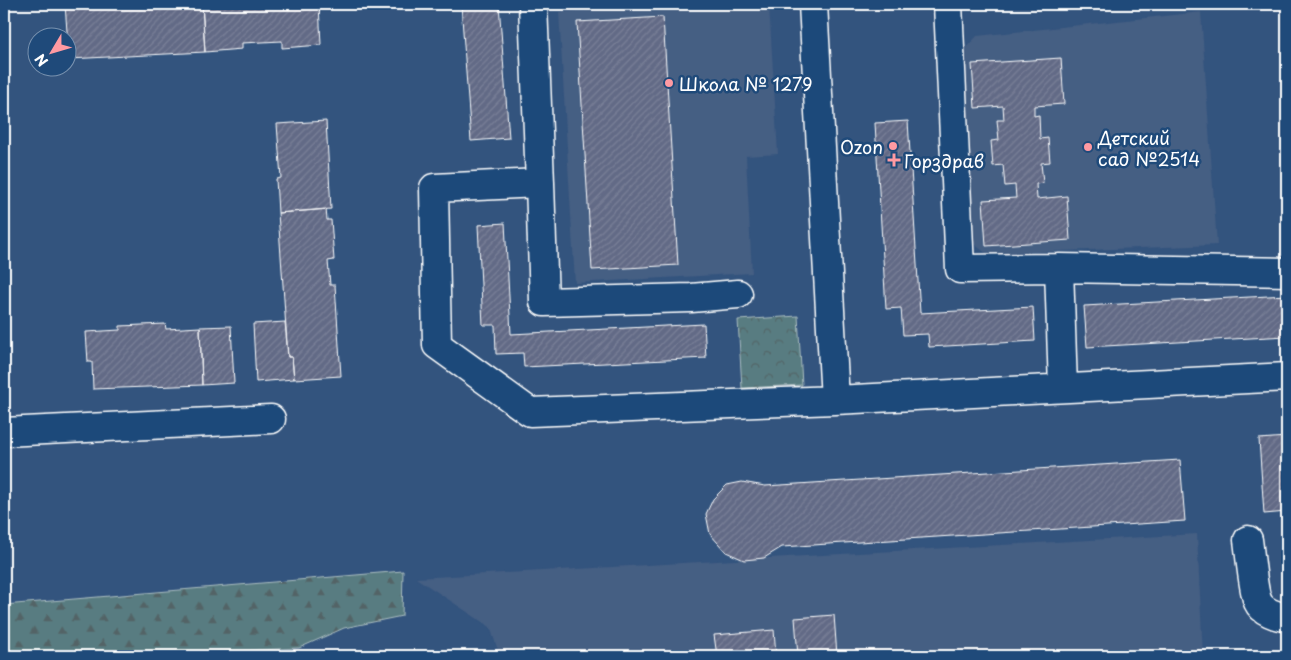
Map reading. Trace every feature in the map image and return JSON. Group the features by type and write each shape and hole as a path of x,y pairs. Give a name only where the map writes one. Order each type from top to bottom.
{"lane":[{"path":"533,4 544,302 691,298 738,294"},
{"path":"812,4 835,400"},
{"path":"948,4 960,269 1059,268 1287,272"},
{"path":"540,183 434,188 437,345 530,412 835,400 1287,378"},
{"path":"1059,268 1063,388"},
{"path":"4,432 271,419"},
{"path":"1248,540 1257,600 1263,610 1287,617"}],"shaded area":[{"name":"Школа № 1279","path":"700,4 769,4 778,154 746,156 752,273 575,283 559,12"},
{"name":"Детский сад №2514","path":"1201,12 1217,245 987,254 970,241 961,53 977,36"},
{"path":"1197,534 1203,656 500,656 490,627 416,578"}],"green space":[{"path":"798,316 802,385 742,388 738,320"},
{"path":"403,571 402,616 344,628 299,648 144,656 4,656 4,605"}],"building":[{"path":"65,4 202,4 205,52 78,59 78,28 67,28"},
{"path":"202,4 319,4 321,45 282,48 282,41 242,43 242,49 205,52"},
{"path":"461,4 499,4 509,138 471,141"},
{"path":"663,17 678,265 592,270 577,22"},
{"path":"1061,58 1064,104 1034,106 1034,116 1039,115 1040,139 1048,138 1050,162 1041,163 1043,183 1036,184 1037,199 1067,196 1070,240 986,246 983,200 1016,198 1015,185 1005,186 1003,165 993,166 991,141 999,140 997,120 1004,120 1003,106 975,108 972,64"},
{"path":"326,121 331,209 278,213 276,179 281,178 277,124"},
{"path":"908,121 920,313 1033,307 1035,341 929,347 928,334 903,335 901,308 886,309 875,123"},
{"path":"326,209 327,220 331,220 334,260 328,261 330,285 335,285 341,376 294,379 292,357 288,357 278,213"},
{"path":"505,223 511,334 704,324 706,358 524,367 523,353 496,354 495,325 483,325 478,225"},
{"path":"1287,295 1287,336 1087,347 1084,306"},
{"path":"285,322 288,357 292,357 294,379 256,382 253,324"},
{"path":"165,324 166,329 200,327 202,385 93,389 92,362 88,362 86,332 120,330 120,326"},
{"path":"231,326 234,383 202,385 200,327"},
{"path":"1287,437 1287,512 1264,514 1259,439"},
{"path":"1180,460 1185,521 782,547 764,558 744,560 726,552 710,534 706,514 713,499 727,485 742,482 765,486"},
{"path":"834,615 837,656 798,656 795,618"},
{"path":"774,630 776,656 717,656 714,635"}],"place":[{"name":"Школа № 1279","path":"669,83"},
{"name":"Ozon","path":"893,146"},
{"name":"Детский сад №2514","path":"1088,147"},
{"name":"Горздрав","path":"894,160"}]}
